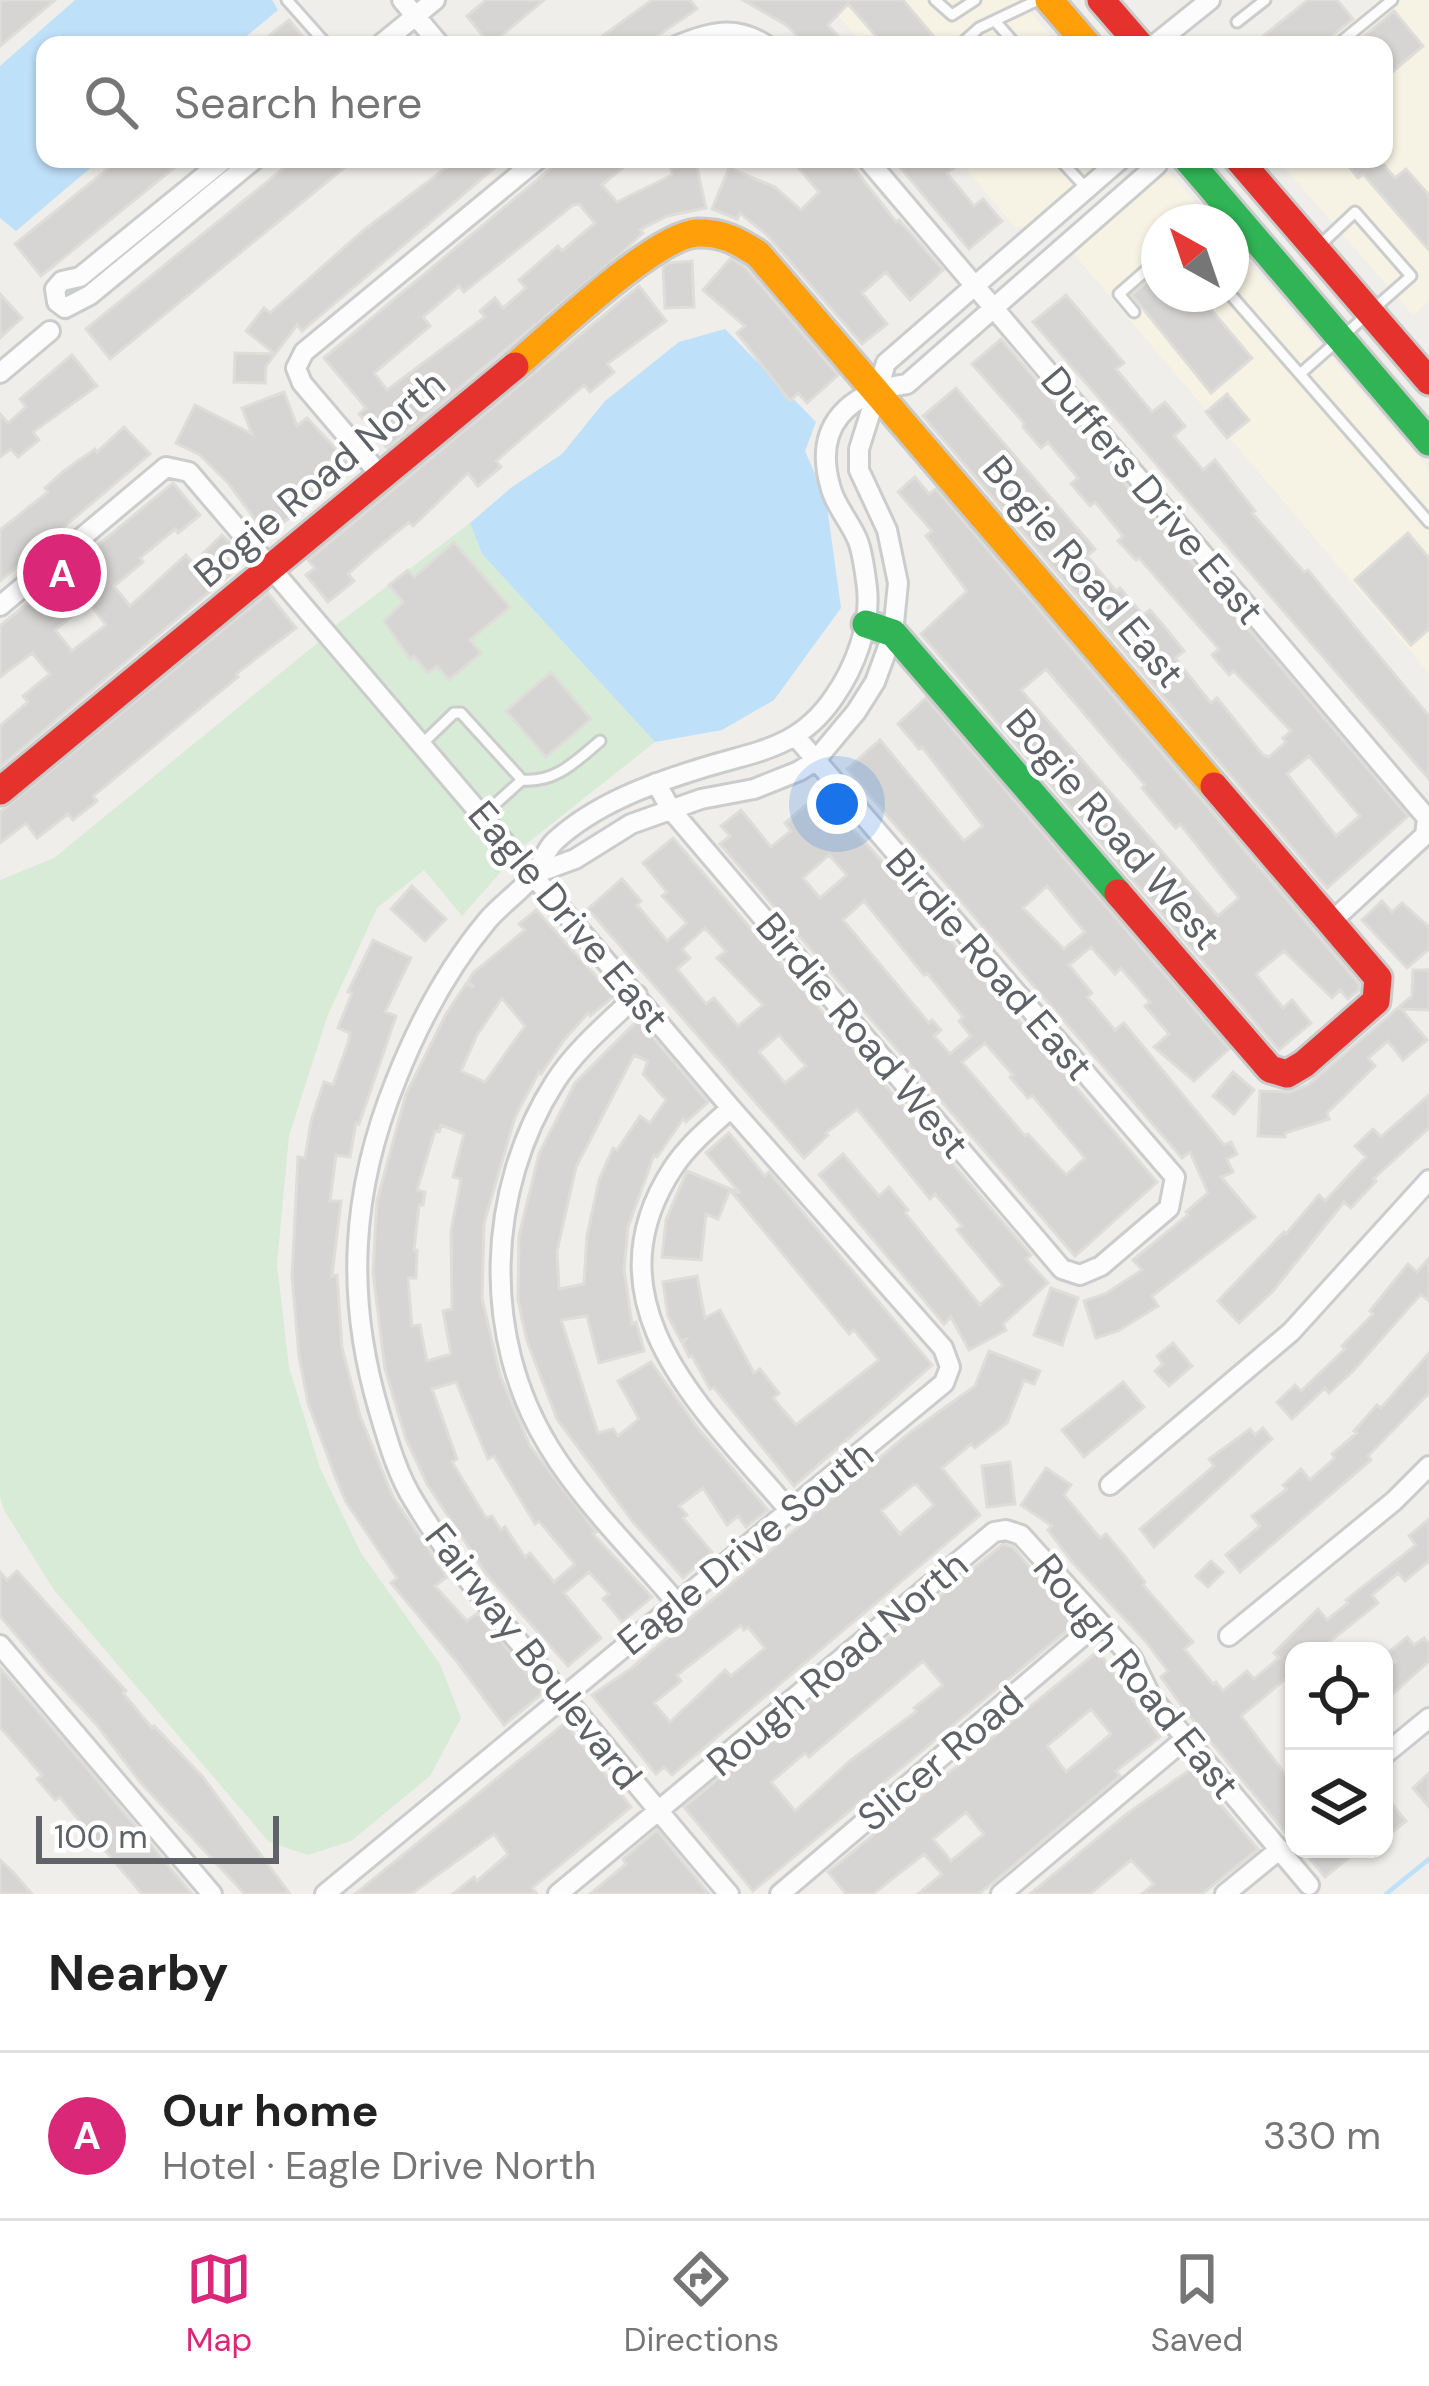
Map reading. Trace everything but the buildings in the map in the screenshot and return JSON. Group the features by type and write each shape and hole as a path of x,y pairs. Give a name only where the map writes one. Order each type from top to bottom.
{"street":[{"path":"402,0 433,36"},
{"path":"391,36 435,0"},
{"path":"1049,0 1080,36"},
{"path":"1101,0 1132,36"},
{"path":"1165,36 1210,0"},
{"path":"701,36 711,32 752,36"},
{"path":"214,168 80,277 62,280 55,290 57,302 65,308 90,295 244,168"},
{"path":"381,476 302,383 296,368 304,352 527,168"},
{"name":"Duffers Drive East","path":"875,168 1427,818 1425,835 1331,922"},
{"name":"Fairway Boulevard","path":"534,874 574,859 631,824 701,800 754,789 815,761 875,682 893,633 898,584 887,530 859,470 859,449 886,363 1111,168"},
{"name":"Fairway Boulevard","path":"729,1894 464,1576 411,1497 387,1440 367,1371 356,1306 357,1240 366,1165 413,1038 446,975 490,917 534,874 550,844 582,820 656,783 768,752 796,737 832,700 851,668 866,624 868,592 859,542 831,490 826,444 840,412 877,388 907,384 1153,168"},
{"path":"1195,168 1429,442"},
{"path":"1246,168 1429,380"},
{"path":"1087,189 1106,210"},
{"name":"Bogie Road East","path":"693,233 729,236 758,254 1378,978 1376,1001"},
{"name":"Bogie Road North","path":"0,791 660,246 693,233"},
{"path":"0,373 50,331"},
{"name":"Eagle Drive East","path":"0,606 166,467 189,472 731,1108 943,1348 950,1367 944,1383"},
{"path":"866,624 893,633"},
{"name":"Bogie Road West","path":"893,633 1270,1070 1287,1073 1304,1064 1376,1001"},
{"name":"Birdie Road East","path":"796,737 1175,1177 1169,1208 1101,1266 1080,1275"},
{"name":"Birdie Road West","path":"656,783 672,811 1062,1269 1080,1275"},
{"path":"637,995 556,1079 529,1132 507,1192 501,1298 506,1340 546,1443 568,1477 677,1603"},
{"path":"731,1108 674,1167 656,1202 641,1246 643,1295 678,1380 790,1511"},
{"path":"1110,1485 1291,1332 1429,1180"},
{"name":"Eagle Drive South","path":"325,1894 944,1383"},
{"path":"1229,1636 1394,1502 1429,1466"},
{"name":"Rough Road East","path":"1006,1530 1021,1534 1132,1658 1151,1697 1309,1885"},
{"name":"Rough Road North","path":"559,1894 994,1532 1006,1530"},
{"name":"Slicer Road","path":"780,1894 1100,1622"},
{"path":"0,1645 212,1894"},
{"path":"1390,1750 1429,1718"},
{"path":"1001,1894 1186,1738"},
{"path":"1225,1894 1280,1849"}],"lane":[{"path":"287,0 319,36"},
{"path":"934,0 952,15 975,0"},
{"path":"970,36 1038,0"},
{"path":"1237,22 1265,0"},
{"path":"1348,36 1393,0"},
{"path":"995,21 1008,36"},
{"path":"1068,168 1087,189"},
{"path":"1300,374 1412,276 1354,212 1316,249"},
{"path":"1134,312 1119,294 1141,275"},
{"path":"1246,312 1429,522"},
{"path":"422,744 454,713 461,713 522,780"},
{"path":"483,815 522,780 559,775 600,741"}],"shaded area":[{"path":"826,0 1020,0 1051,36 856,36"},
{"path":"1378,0 1429,0 1429,301 1413,315 1285,168 1393,168 1393,36 1335,36"},
{"path":"966,168 1119,168 1049,225 1015,227"},
{"path":"1148,168 1166,168 1197,204 1141,204 1141,312 1249,312 1249,263 1429,469 1429,673 1063,241"}],"green space":[{"path":"470,523 482,554 655,742 525,845 513,837 332,628"},
{"path":"321,640 502,852 507,865 462,916 424,870 377,908 327,1017 289,1136 277,1264 289,1367 320,1468 361,1553 440,1664 461,1718 430,1776 351,1841 308,1855 269,1842 54,1590 4,1510 0,1496 0,880 54,858"}],"water":[{"path":"75,0 272,0 278,10 247,36 36,36 36,168 90,168 16,231 0,218 0,66"},
{"path":"725,329 816,422 805,451 826,499 841,608 774,700 722,730 655,742 482,554 470,523 512,487 562,454 605,401 679,342"}],"waterway":[{"path":"1386,1894 1429,1859"}],"traffic: fast":[{"path":"1195,168 1429,442"},
{"path":"866,624 893,633 1118,893"}],"traffic: slow":[{"path":"1049,0 1080,36"},
{"path":"515,366 630,268 679,238 714,234 751,249 1214,786"}],"traffic: jam":[{"path":"1101,0 1132,36"},
{"path":"1246,168 1429,381"},
{"path":"0,791 515,366"},
{"path":"1118,893 1270,1069 1287,1074 1304,1064 1376,1001 1378,978 1214,786"}],"place":[{"name":"Our home","path":"62,573"}]}
